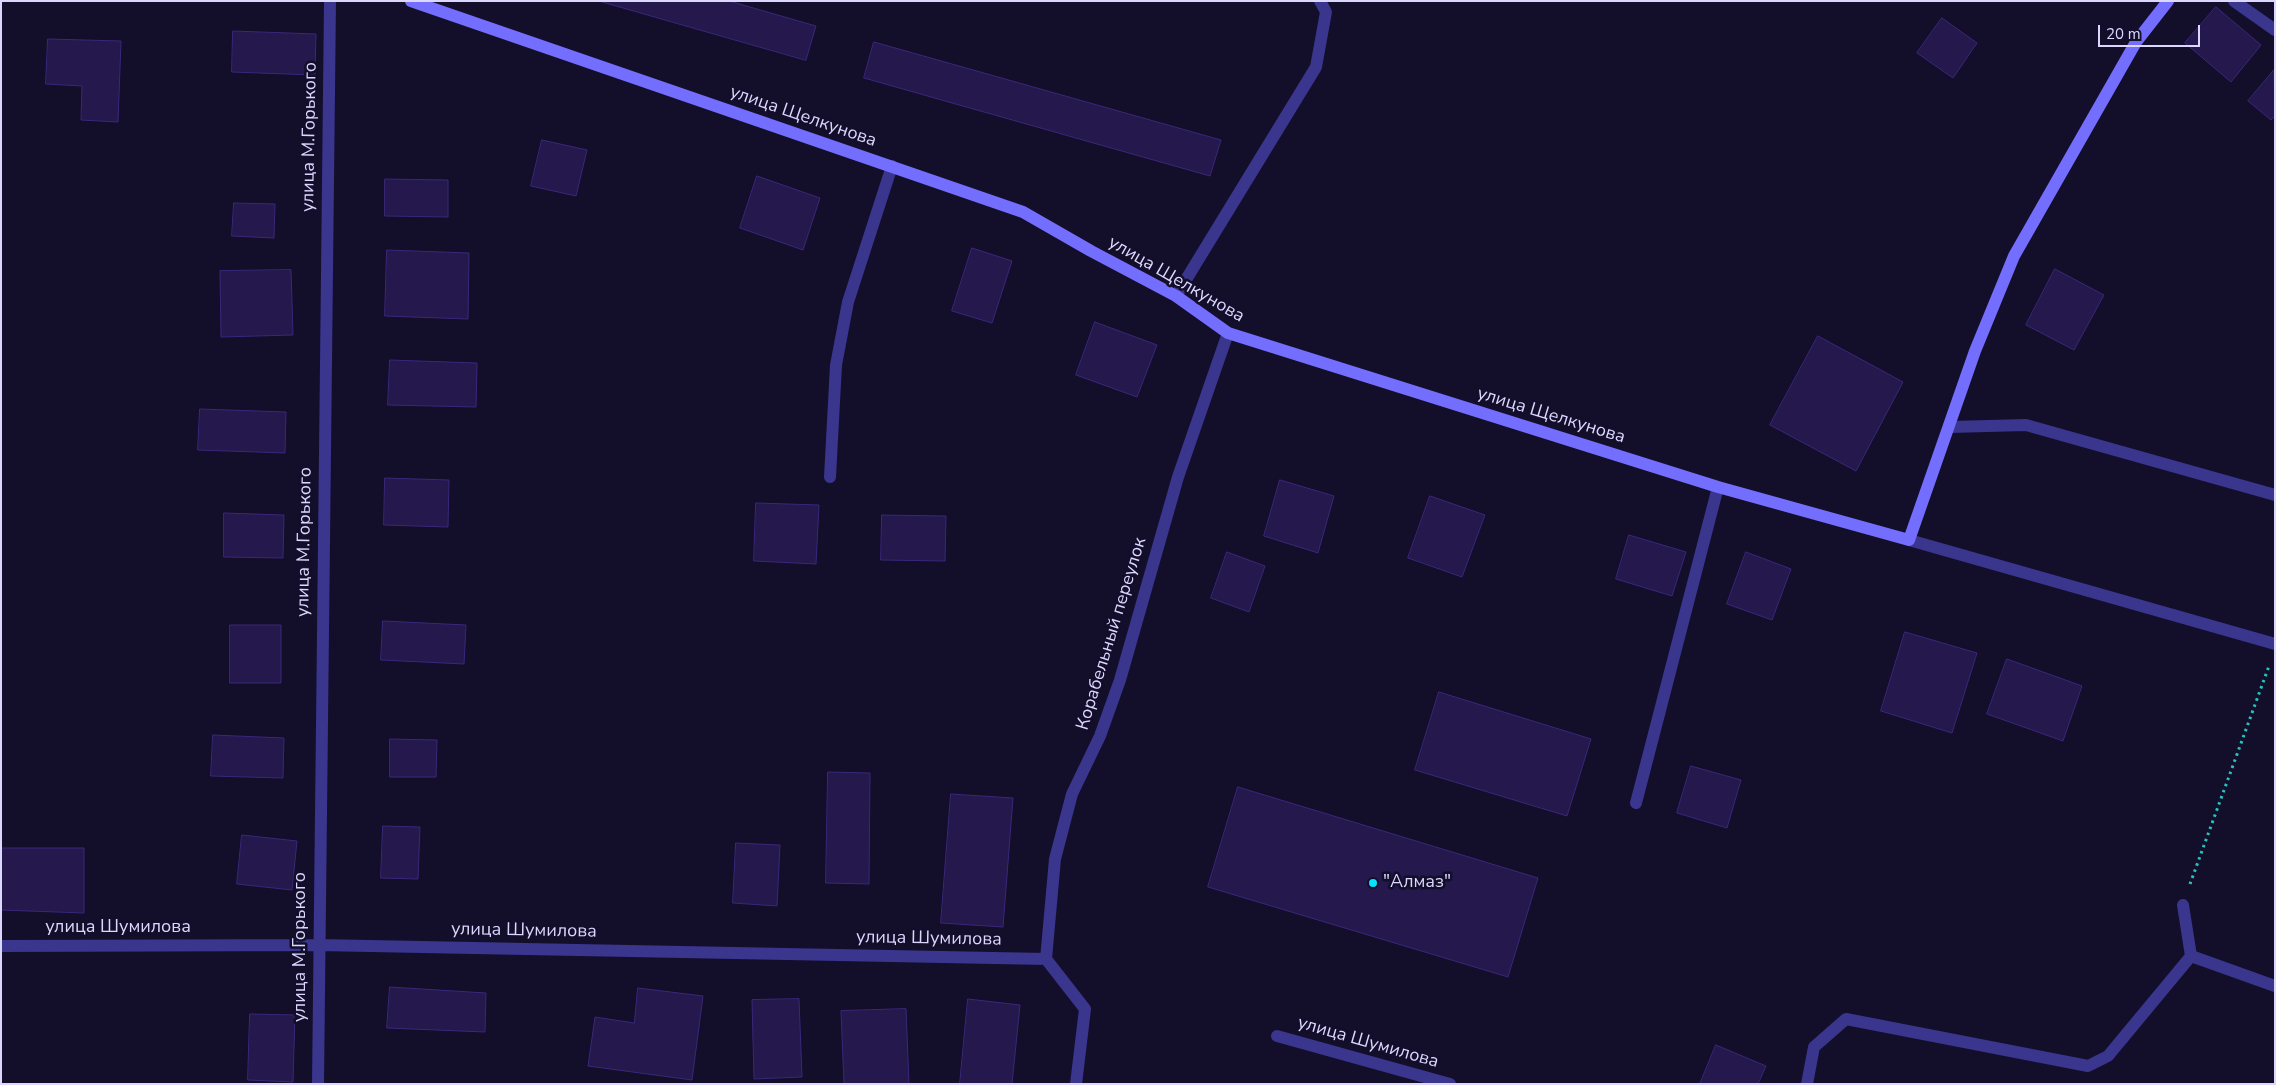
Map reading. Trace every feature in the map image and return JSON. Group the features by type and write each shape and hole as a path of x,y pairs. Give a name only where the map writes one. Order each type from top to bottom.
{"main road":[{"name":"улица Щелкунова","path":"411,1 1023,212 1176,296 1228,333 1718,487 1909,540"},
{"path":"1909,540 1976,351 2014,256 2136,42 2168,1"}],"street":[{"name":"улица М.Горького","path":"318,1084 318,945 330,1"},
{"path":"1176,296 1316,67 1326,12 1320,1"},
{"path":"2234,1 2275,30"},
{"path":"830,477 836,365 848,302 892,166"},
{"name":"Корабельный переулок","path":"1046,958 1055,859 1072,794 1100,736 1120,680 1178,477 1228,333"},
{"path":"1950,427 2026,425 2275,495"},
{"path":"1636,803 1718,487"},
{"path":"1909,540 2275,644"},
{"path":"1807,1084 1814,1048 1846,1019 2088,1066 2108,1056 2191,956 2183,905"},
{"name":"улица Шумилова","path":"1,946 318,945 1046,958"},
{"path":"2191,956 2275,986"},
{"path":"1046,958 1085,1009 1076,1084"},
{"name":"улица Шумилова","path":"1277,1036 1450,1084"}],"path":[{"path":"2183,905 2271,661"}],"building":[{"path":"599,1 729,1 816,26 806,60"},
{"path":"2216,7 2261,45 2231,82 2185,43"},
{"path":"1942,18 1977,43 1953,78 1917,53"},
{"path":"233,31 316,34 315,75 232,72"},
{"path":"48,39 121,41 118,122 81,120 82,86 46,84"},
{"path":"874,42 1221,140 1210,176 864,78"},
{"path":"2274,70 2275,116 2271,120 2248,101"},
{"path":"542,140 587,150 576,196 531,186"},
{"path":"757,176 820,198 803,250 740,228"},
{"path":"385,179 448,180 448,217 385,216"},
{"path":"234,203 275,204 274,238 232,236"},
{"path":"972,248 1012,261 992,323 952,311"},
{"path":"387,250 469,253 468,319 385,316"},
{"path":"2055,269 2104,295 2074,350 2026,325"},
{"path":"291,270 293,335 221,337 220,271"},
{"path":"1095,322 1157,345 1137,397 1076,375"},
{"path":"1818,336 1903,382 1856,471 1770,425"},
{"path":"390,360 477,363 476,407 388,405"},
{"path":"200,409 286,412 285,453 198,450"},
{"path":"385,478 449,480 448,527 384,525"},
{"path":"1280,480 1334,496 1318,553 1264,536"},
{"path":"1430,496 1485,515 1462,577 1408,558"},
{"path":"756,503 819,505 816,564 754,561"},
{"path":"224,513 284,515 283,558 224,557"},
{"path":"882,515 946,516 945,561 881,560"},
{"path":"1629,535 1686,552 1672,596 1616,579"},
{"path":"1227,552 1265,566 1249,612 1211,598"},
{"path":"1746,552 1791,569 1772,620 1727,604"},
{"path":"383,621 466,625 464,664 381,660"},
{"path":"230,625 281,625 281,683 230,683"},
{"path":"1905,632 1977,653 1952,733 1881,711"},
{"path":"2007,659 2082,686 2063,741 1987,714"},
{"path":"1439,692 1591,739 1567,816 1415,770"},
{"path":"213,735 284,738 283,778 211,776"},
{"path":"390,739 437,740 436,777 390,777"},
{"path":"1691,766 1741,780 1727,828 1677,813"},
{"path":"828,772 870,773 869,884 826,883"},
{"name":"\"Алмаз\"","path":"1238,787 1538,878 1508,977 1208,887"},
{"path":"951,794 1013,798 1003,927 941,923"},
{"path":"383,826 420,827 418,879 381,878"},
{"path":"242,835 297,841 292,890 237,884"},
{"path":"736,843 780,845 777,906 733,903"},
{"path":"1,848 84,848 84,913 1,910"},
{"path":"390,987 486,993 485,1032 387,1028"},
{"path":"638,988 703,996 692,1080 588,1066 595,1017 634,1023"},
{"path":"799,999 802,1077 754,1079 752,1000"},
{"path":"968,999 1020,1005 1012,1084 960,1084"},
{"path":"906,1009 909,1084 844,1084 841,1011"},
{"path":"250,1014 295,1015 293,1082 248,1080"},
{"path":"1716,1045 1766,1066 1758,1084 1700,1084"}],"place":[{"name":"\"Алмаз\"","path":"1373,883"}]}
